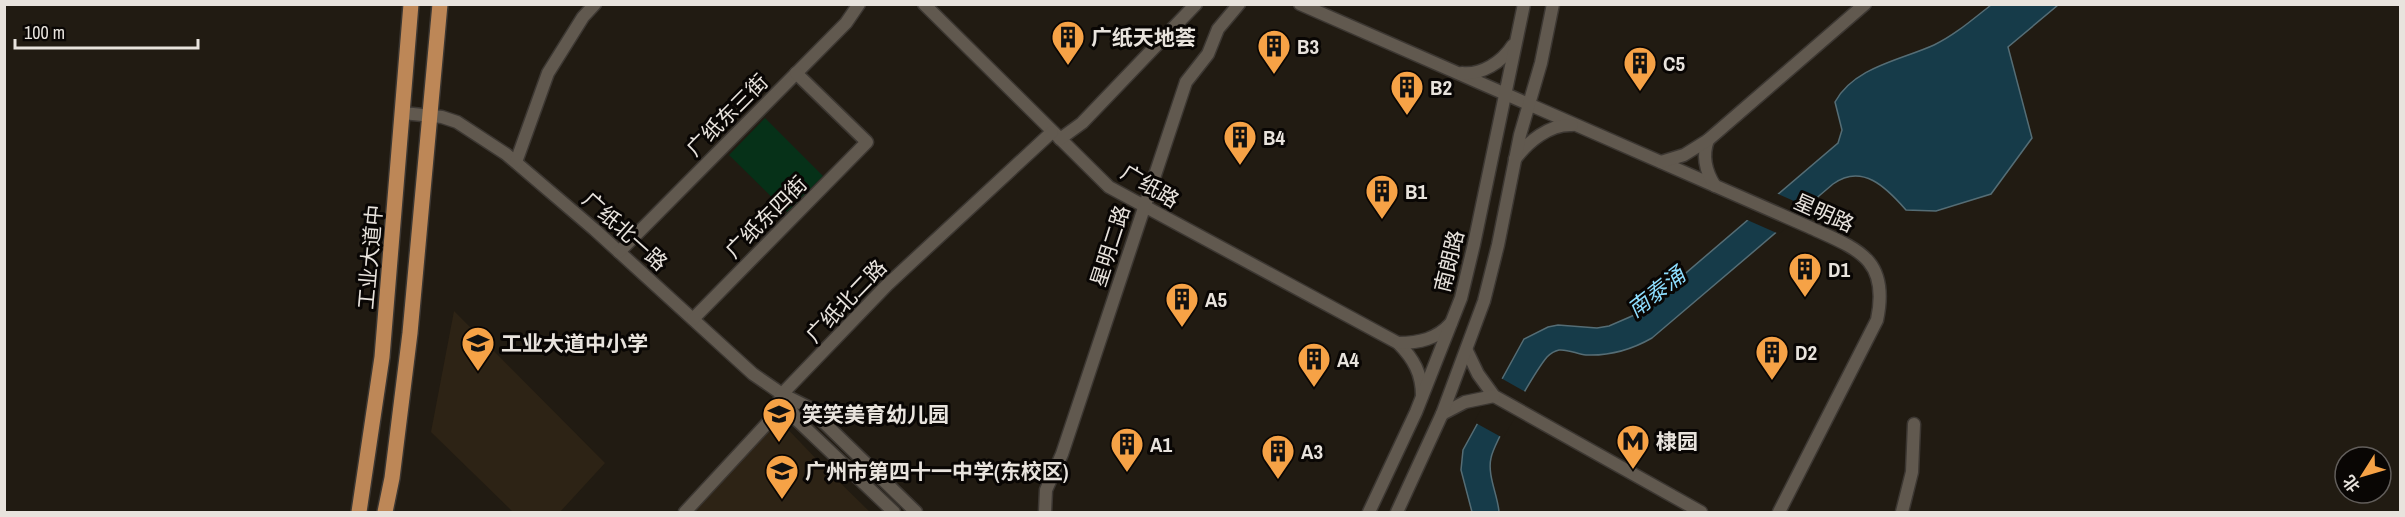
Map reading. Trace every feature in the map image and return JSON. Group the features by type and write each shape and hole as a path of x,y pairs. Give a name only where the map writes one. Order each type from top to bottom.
{"main road":[{"name":"工业大道中","path":"359,513 382,357 411,4"},
{"path":"385,513 392,478 410,333 440,4"}],"street":[{"path":"516,162 548,73 583,17 595,4"},
{"name":"广纸东三街","path":"619,252 846,23 859,4"},
{"name":"广纸路","path":"924,4 1109,187 1398,343 1417,366 1421,378 1422,396"},
{"name":"广纸北二路","path":"685,513 773,417 782,394 887,285 1056,135 1082,123 1196,4"},
{"name":"星明二路","path":"1045,513 1046,490 1062,454 1186,82 1208,54 1218,29 1239,4"},
{"path":"1300,4 1505,93"},
{"name":"南朗路","path":"1369,513 1454,320 1482,208 1524,4"},
{"name":"南朗路","path":"1397,513 1442,414 1467,351 1491,274 1514,160 1553,4"},
{"path":"1660,162 1684,155 1708,140 1864,4"},
{"path":"1454,71 1472,74 1488,68 1505,56 1516,39"},
{"name":"广纸东四街","path":"693,319 867,142 796,73"},
{"name":"星明路","path":"1505,93 1856,248 1867,256 1878,276 1879,310 1873,329 1779,513"},
{"name":"广纸北一路","path":"403,113 430,115 457,122 516,162 753,374 782,394 808,407 916,513"},
{"path":"1514,160 1529,144 1548,131 1559,126 1577,125"},
{"path":"1708,140 1705,161 1707,171 1720,188"},
{"path":"1482,208 1488,203 1494,203 1504,212"},
{"path":"1398,343 1412,343 1428,339 1454,320"},
{"path":"1467,351 1488,394 1701,513"},
{"path":"782,394 797,420 894,513"},
{"path":"1442,414 1459,404 1488,394"},
{"path":"1902,513 1912,472 1914,424"}],"shaded area":[{"name":"工业大道中小学","path":"454,311 605,463 560,512 513,512 431,432"},
{"path":"778,419 823,466 870,512 695,512"}],"green space":[{"path":"765,118 823,176 787,212 729,155"}],"water":[{"path":"1991,5 2058,5 2008,47 2032,138 1991,194 1936,211 1906,210 1890,193 1873,180 1854,176 1844,178 1833,184 1652,338 1628,349 1612,353 1586,355 1557,350 1552,353 1525,390 1499,437 1491,458 1490,471 1499,512 1472,512 1461,470 1463,450 1524,339 1548,327 1558,325 1597,328 1609,326 1639,313 1838,143 1842,130 1835,102 1854,80 1879,66 1942,41"}],"pier":[{"path":"1776,193 1810,208 1779,234 1745,219"},
{"path":"1499,377 1529,394 1503,438 1474,422"}],"place":[{"name":"广纸天地荟","path":"1068,66"},
{"name":"B3","path":"1274,75"},
{"name":"C5","path":"1640,92"},
{"name":"B2","path":"1407,116"},
{"name":"B4","path":"1240,166"},
{"name":"B1","path":"1382,220"},
{"name":"D1","path":"1805,298"},
{"name":"A5","path":"1182,328"},
{"name":"工业大道中小学","path":"478,372"},
{"name":"D2","path":"1772,381"},
{"name":"A4","path":"1314,388"},
{"name":"笑笑美育幼儿园","path":"779,443"},
{"name":"棣园","path":"1633,470"},
{"name":"A1","path":"1127,473"},
{"name":"A3","path":"1278,480"},
{"name":"广州市第四十一中学(东校区)","path":"782,500"}],"water label":[{"name":"南泰涌","path":"1656,292"}]}
